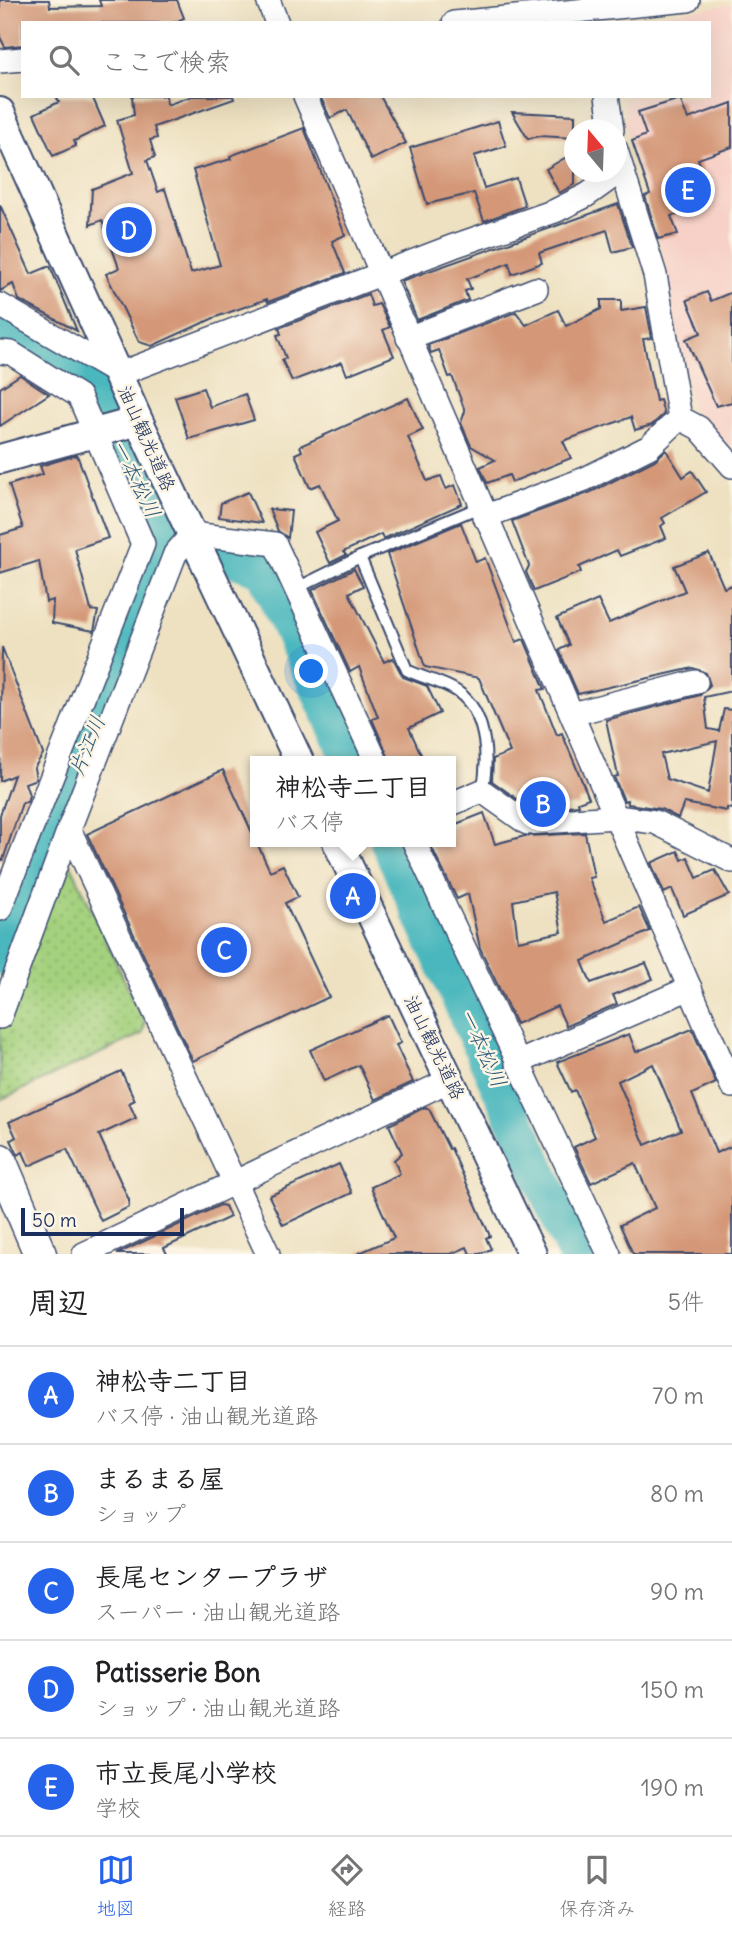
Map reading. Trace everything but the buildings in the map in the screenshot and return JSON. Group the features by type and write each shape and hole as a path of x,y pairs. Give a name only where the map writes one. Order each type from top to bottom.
{"main road":[{"path":"0,1160 40,1254"}],"street":[{"path":"268,0 277,21"},
{"path":"496,21 600,16 688,0"},
{"path":"0,61 21,59"},
{"path":"306,98 482,512 732,1086"},
{"path":"607,98 610,119"},
{"name":"油山観光道路","path":"0,112 119,374 134,421 188,540 212,577 297,756"},
{"path":"0,305 119,374 454,246 555,211 587,195 599,182"},
{"path":"626,182 655,275 680,418"},
{"path":"408,338 536,289"},
{"path":"0,352 11,353 79,396 98,433 143,544 0,909"},
{"path":"680,418 699,428 732,466"},
{"path":"482,512 585,479 649,447 680,418"},
{"path":"0,459 134,421"},
{"path":"0,1017 69,829 188,540 275,544 374,756"},
{"path":"572,714 696,682"},
{"path":"456,802 482,791 527,823 616,817 654,822 732,861"},
{"path":"69,829 268,1254"},
{"name":"油山観光道路","path":"339,847 452,1079 532,1254"},
{"path":"416,847 609,1254"},
{"path":"517,1063 690,988"},
{"path":"84,1254 452,1079"}],"lane":[{"path":"295,589 360,557 482,512"},
{"path":"360,557 407,670 463,696 472,710 484,743 487,770 482,791"}],"shaded area":[{"path":"732,4 732,457 691,407 663,255 627,131 623,98 711,98 711,21 617,21"}],"green space":[{"path":"61,865 71,865 145,1024 142,1034 0,1100 0,1028"}],"waterway":[{"name":"一本松川","path":"0,330 53,355 87,380 163,533 264,569 350,756"},
{"name":"片江川","path":"0,956 149,594 163,533"},
{"name":"一本松川","path":"391,847 576,1254"}],"place":[{"name":"市立長尾小学校","path":"688,190"},
{"name":"Patisserie Bon","path":"129,230"},
{"name":"まるまる屋","path":"543,804"},
{"name":"神松寺二丁目","path":"353,896"},
{"name":"長尾センタープラザ","path":"224,950"}]}
